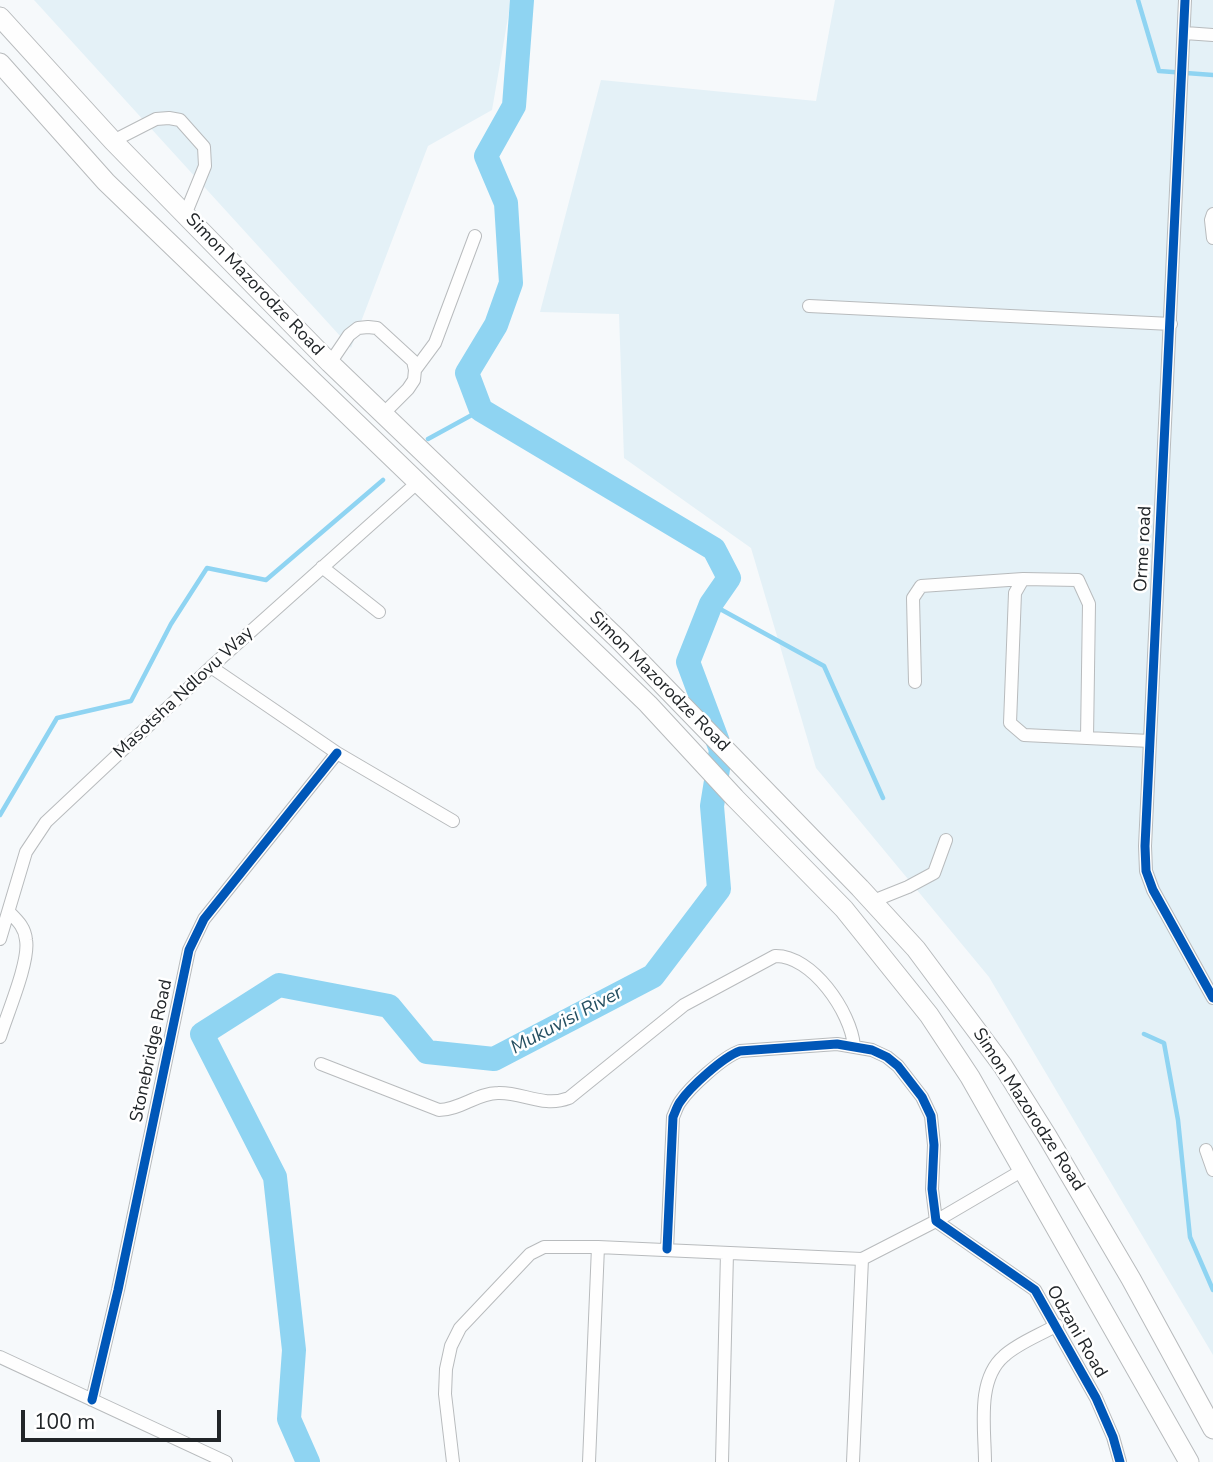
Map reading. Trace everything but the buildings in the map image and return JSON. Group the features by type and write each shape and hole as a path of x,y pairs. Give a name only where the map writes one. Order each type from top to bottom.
{"highway":[{"name":"Simon Mazorodze Road","path":"0,17 113,141 330,363 384,412 662,685 873,901 916,949 1003,1066 1048,1136 1213,1429"},
{"name":"Simon Mazorodze Road","path":"0,63 106,182 648,704 844,909 929,1015 970,1077 1189,1462"}],"street":[{"path":"1185,0 1185,33 1213,35"},
{"name":"Orme road","path":"1185,33 1144,846 1146,871 1153,890 1213,998"},
{"path":"113,141 156,119 180,120 204,146 205,166 185,215"},
{"path":"1213,214 1213,238"},
{"path":"415,370 435,343 475,236"},
{"path":"809,306 1171,324"},
{"path":"330,363 349,335 358,328 377,328 386,336 413,361 415,370 414,380 408,389 384,412"},
{"name":"Masotsha Ndlovu Way","path":"0,939 26,852 46,822 211,667 418,482"},
{"path":"322,567 379,612"},
{"path":"1023,579 1014,593 1010,723 1024,735 1150,741"},
{"path":"915,682 913,598 921,586 1023,579 1078,580 1089,604 1087,738"},
{"path":"211,667 337,753 453,821"},
{"name":"Stonebridge Road","path":"92,1400 192,942 204,919 337,753"},
{"path":"873,901 934,873 946,840"},
{"path":"0,1037 27,943 20,922 9,912"},
{"path":"321,1064 439,1110 453,1109 496,1093 544,1102 559,1102 569,1098 684,1005 775,956 792,958 813,973 847,1016 853,1031 854,1046"},
{"path":"667,1249 673,1118 680,1102 719,1063 740,1051 837,1044 854,1046 887,1057 898,1066 922,1097 931,1116 934,1145 932,1189 936,1221"},
{"path":"1206,1150 1213,1170"},
{"path":"453,1462 445,1394 446,1369 452,1346 460,1328 530,1254 544,1247 598,1247 862,1259 936,1221 1023,1170"},
{"name":"Odzani Road","path":"936,1221 1035,1290 1096,1398 1113,1437 1120,1462"},
{"path":"589,1462 598,1247"},
{"path":"722,1462 727,1253"},
{"path":"853,1462 862,1259"},
{"path":"985,1462 985,1399 988,1379 1005,1354 1057,1325"},
{"path":"0,1357 226,1462"}],"shaded area":[{"path":"34,0 511,0 492,110 428,146 351,348"},
{"path":"835,0 1213,0 1213,1355 989,977 816,768 751,548 624,458 619,314 540,312 601,80 816,101"}],"waterway":[{"name":"Mukuvisi River","path":"308,1462 289,1419 294,1350 275,1177 202,1034 279,985 389,1006 427,1052 494,1059 653,976 719,889 712,806 721,750 688,662 711,604 729,578 714,549 481,410 467,373 496,325 511,283 506,203 486,156 514,106 522,0"},
{"path":"1138,0 1159,71 1213,75"},
{"path":"428,439 481,410"},
{"path":"0,815 57,718 131,701 171,624 207,568 266,580 383,480"},
{"path":"711,604 824,666 883,798"},
{"path":"1144,1034 1164,1043 1178,1120 1190,1237 1213,1290"}],"cycle path":[{"path":"1185,0 1145,846 1146,871 1153,890 1213,998"},
{"path":"92,1400 118,1290 189,950 204,919 337,753"},
{"path":"667,1249 673,1117 685,1096 707,1073 740,1051 837,1044 872,1050 887,1057 898,1066 922,1097 931,1116 934,1145 932,1189 936,1221 1035,1290 1096,1398 1113,1437 1120,1462"}]}
